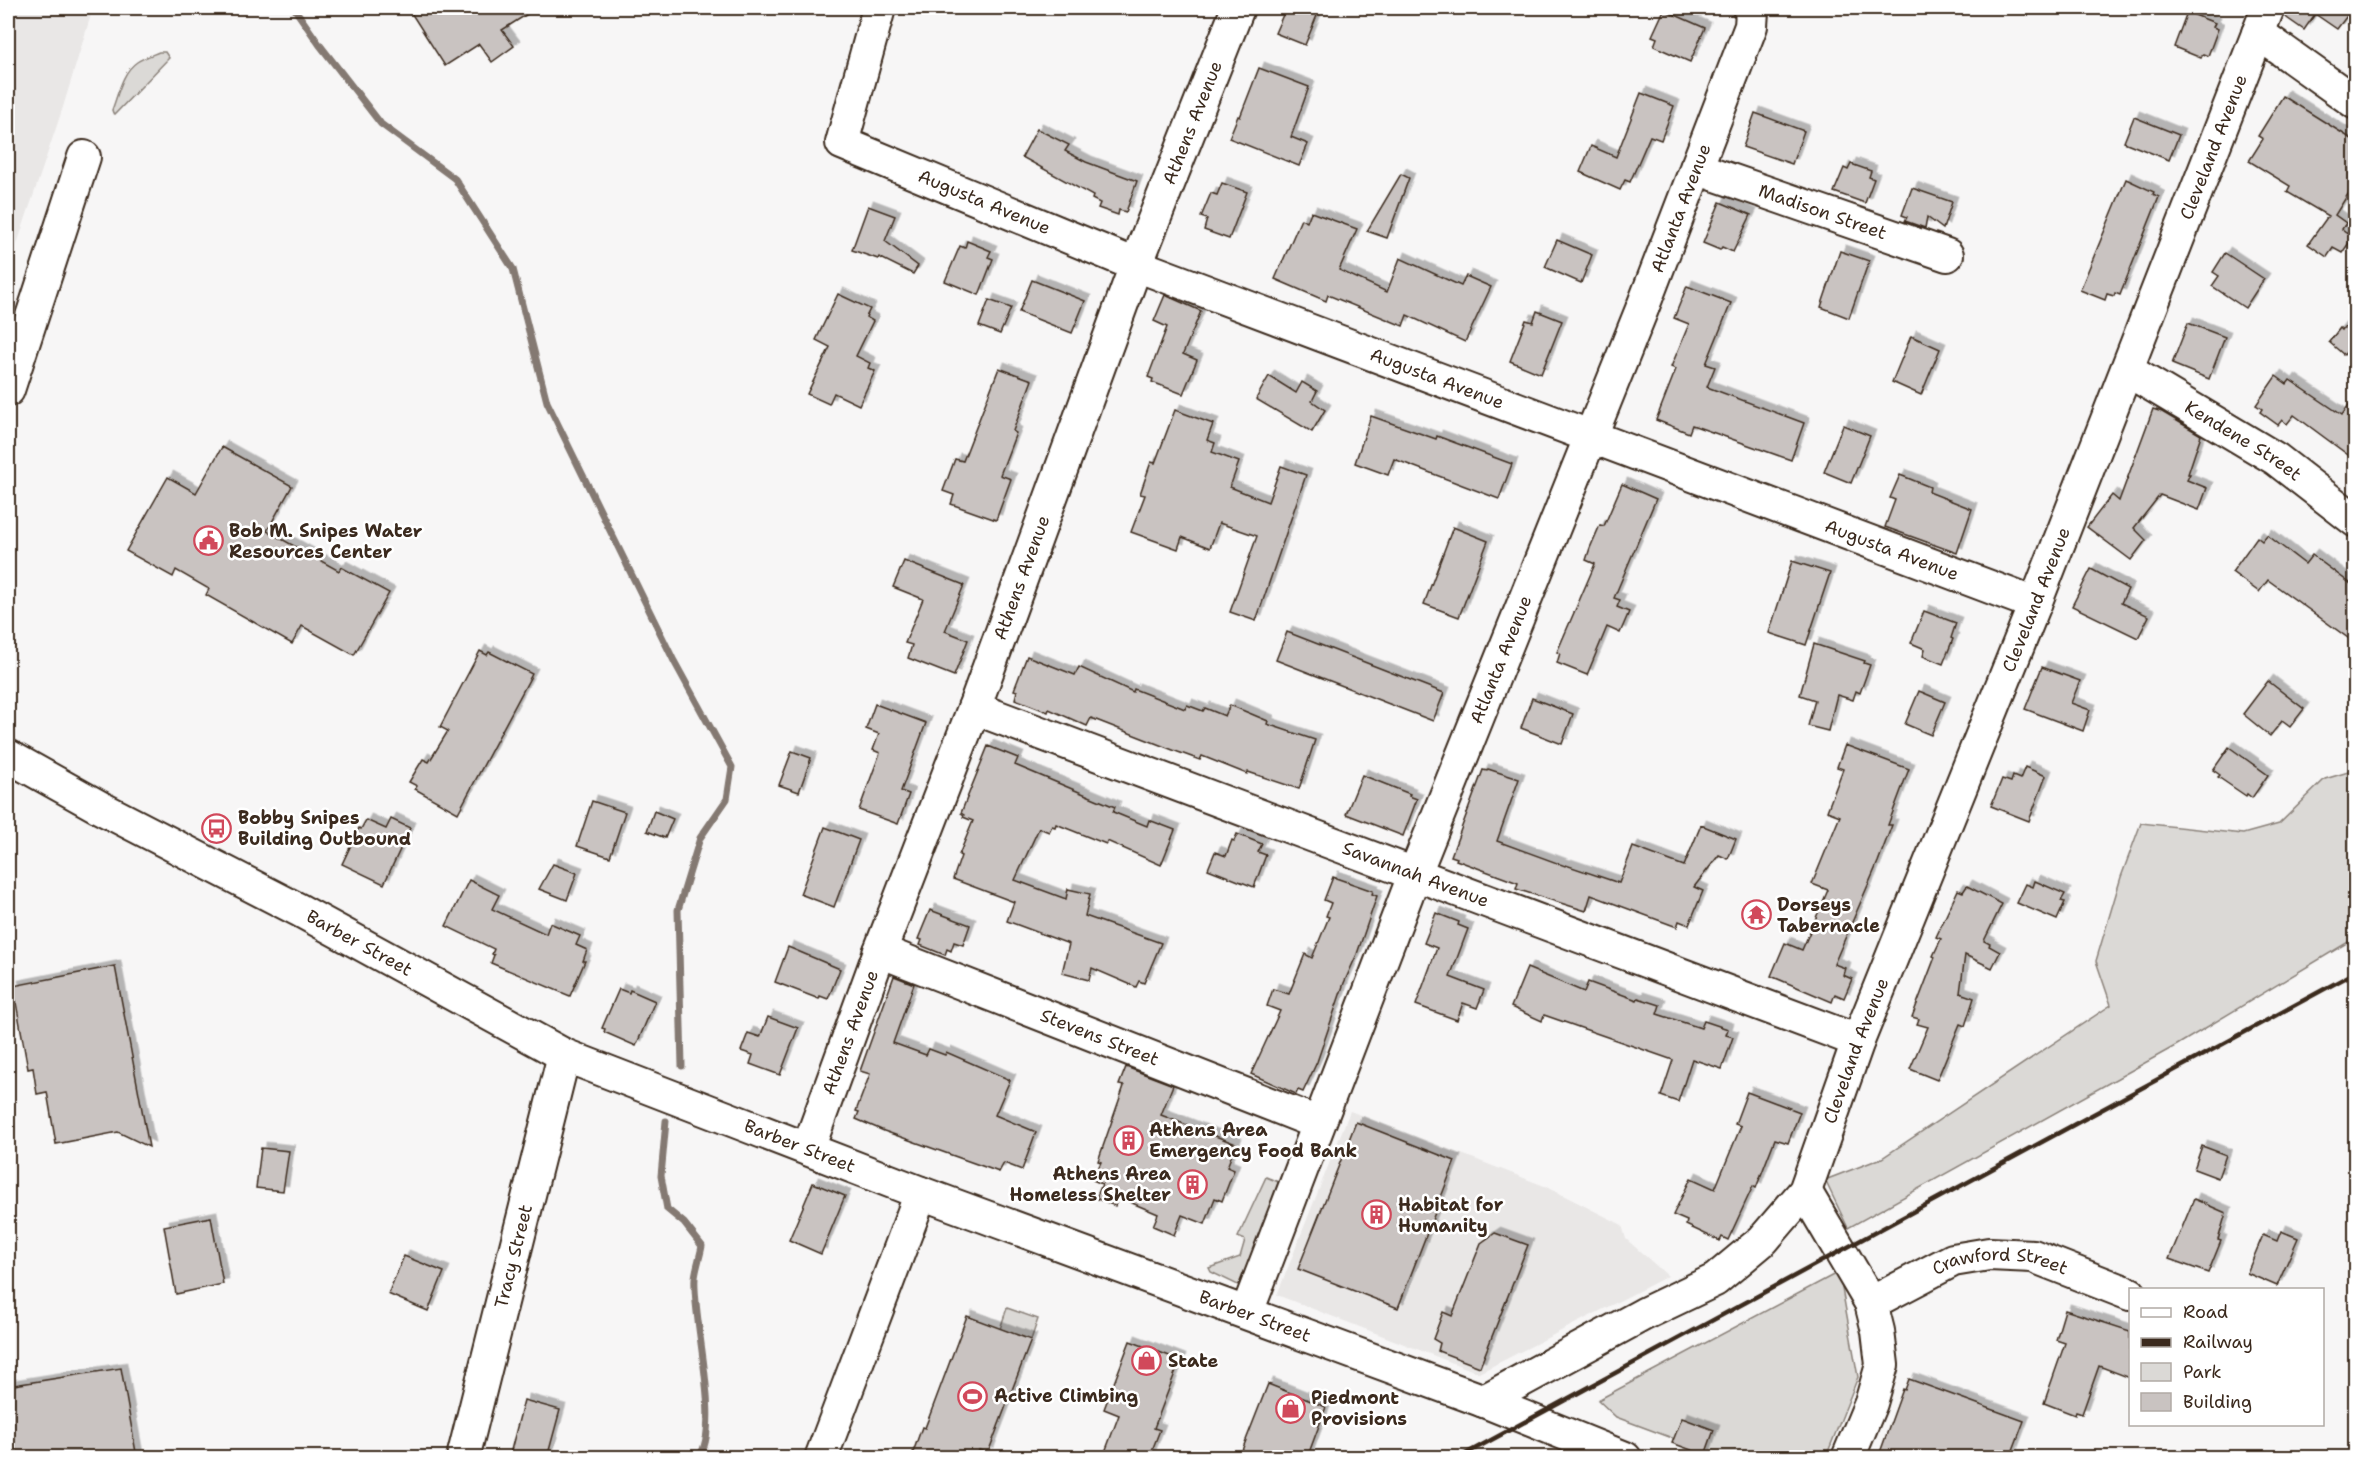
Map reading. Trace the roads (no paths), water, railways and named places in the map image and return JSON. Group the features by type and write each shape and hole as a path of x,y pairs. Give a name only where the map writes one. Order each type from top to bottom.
{"street":[{"name":"Augusta Avenue","path":"879,8 842,143 1136,265 2035,604"},
{"name":"Athens Avenue","path":"808,1149 880,951 974,708 1136,265 1238,8"},
{"name":"Atlanta Avenue","path":"1247,1312 1415,873 1751,26 1752,11 1749,8"},
{"path":"2263,20 2355,103"},
{"name":"Cleveland Avenue","path":"1484,1401 1644,1314 1715,1280 1763,1240 1805,1191 1858,1041 2035,604 2263,20"},
{"path":"8,390 84,157"},
{"name":"Madison Street","path":"1696,168 1947,255"},
{"name":"Kendene Street","path":"2127,370 2276,459 2355,521"},
{"name":"Savannah Avenue","path":"974,708 1858,1041"},
{"name":"Barber Street","path":"8,756 564,1055 921,1193 1484,1401 1625,1458"},
{"name":"Stevens Street","path":"880,951 1318,1123"},
{"name":"Tracy Street","path":"463,1458 564,1055"},
{"path":"1805,1191 1871,1303 1878,1331 1882,1365 1871,1403 1848,1458"},
{"path":"821,1458 921,1193"},
{"name":"Crawford Street","path":"1871,1303 1953,1260 1989,1254 2033,1256 2129,1294"}],"waterway":[{"path":"294,8 381,124 455,179 513,269 547,402 674,661 732,767 727,799 700,838 678,910 682,1066"},
{"path":"666,1121 661,1176 667,1209 684,1223 702,1246 695,1278 695,1296 705,1372 708,1423 705,1443 698,1458"}],"railway":[{"path":"1458,1458 2356,972"}],"place":[{"name":"Bob M. Snipes Water Resources Center","path":"208,541"},
{"name":"Bobby Snipes Building Outbound","path":"217,828"},
{"name":"Dorseys Tabernacle","path":"1756,915"},
{"name":"Athens Area Emergency Food Bank","path":"1128,1140"},
{"name":"Athens Area Homeless Shelter","path":"1192,1184"},
{"name":"Habitat for Humanity","path":"1377,1215"},
{"name":"State","path":"1147,1361"},
{"name":"Active Climbing","path":"973,1396"},
{"name":"Piedmont Provisions","path":"1290,1408"}]}
